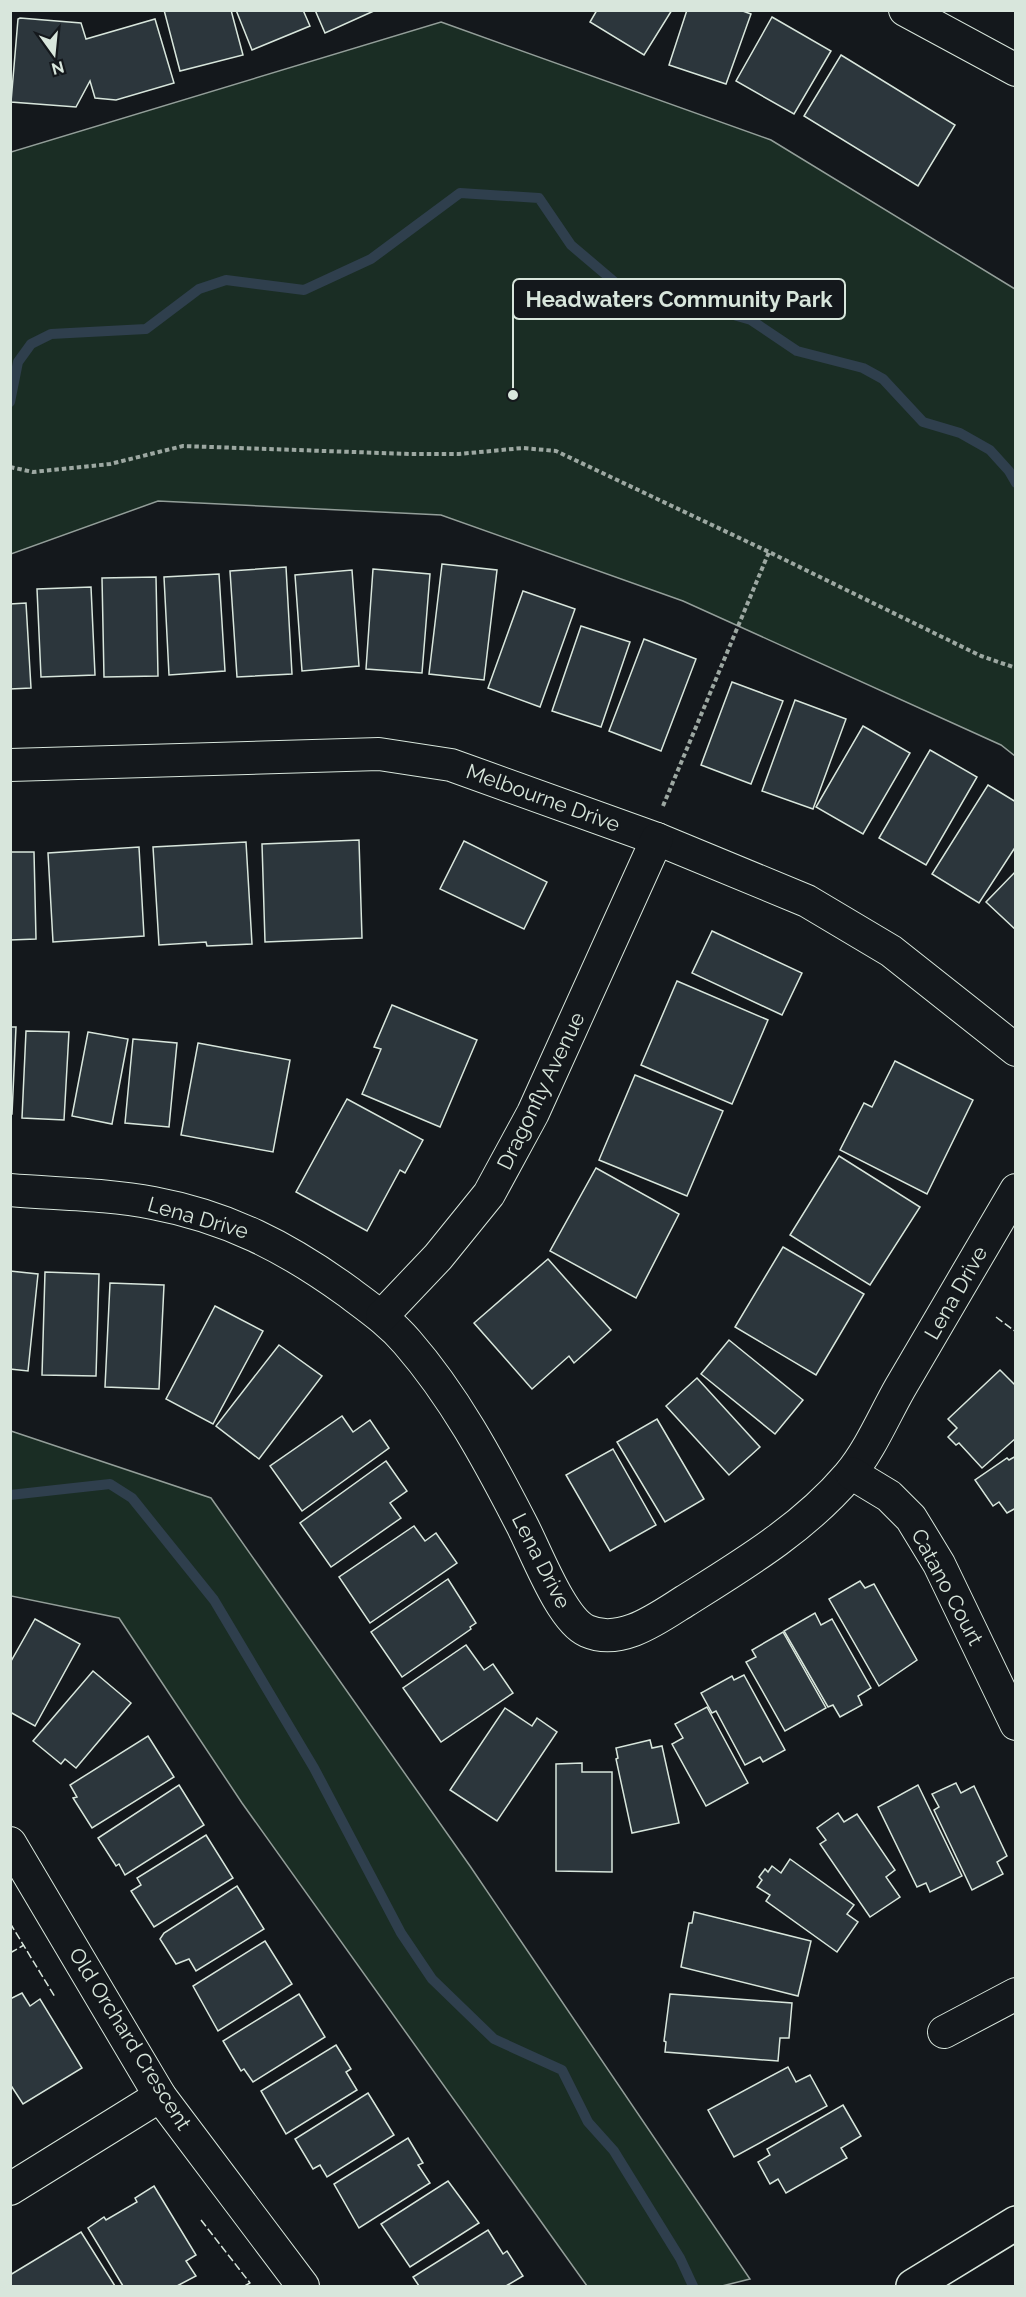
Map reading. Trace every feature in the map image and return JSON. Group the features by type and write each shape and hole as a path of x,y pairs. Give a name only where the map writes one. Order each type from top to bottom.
{"main road":[{"path":"913,2286 1016,2223"}],"street":[{"path":"905,10 1016,70"},
{"name":"Melbourne Drive","path":"10,765 379,754 451,765 658,827 816,906 891,951 1016,1050"},
{"name":"Dragonfly Avenue","path":"382,1316 438,1257 489,1194 533,1113 658,827"},
{"name":"Lena Drive","path":"10,1190 152,1202 245,1228 308,1263 382,1316 407,1342 437,1381 481,1446 559,1602 572,1621 587,1632 619,1634 652,1622 745,1564 797,1526 851,1473 1016,1190"},
{"name":"Catano Court","path":"851,1473 889,1496 911,1518 939,1564 1016,1724"},
{"name":"Old Orchard Crescent","path":"10,1843 160,2096 303,2286"},
{"path":"944,2032 1016,1994"},
{"path":"10,2189 160,2096"}],"path":[{"path":"10,467 33,472 110,464 183,446 410,454 459,454 523,448 556,451 981,656 1016,668"},
{"path":"658,827 769,552"}],"green space":[{"path":"441,22 771,140 1015,289 1015,756 1001,745 683,601 441,515 158,501 11,554 11,152"},
{"path":"11,1431 211,1498 470,1866 750,2279 722,2286 587,2286 242,1803 119,1618 11,1596"}],"building":[{"path":"164,10 231,10 243,55 180,71"},
{"path":"236,10 303,10 310,26 252,50"},
{"path":"315,10 376,10 325,33"},
{"path":"597,10 672,10 644,55 590,22"},
{"path":"687,10 740,10 751,14 726,84 669,65"},
{"path":"772,17 831,51 794,114 736,81"},
{"path":"18,19 81,23 86,39 155,19 174,83 116,100 95,98 90,81 76,107 11,102"},
{"path":"841,55 955,125 918,186 804,116"},
{"path":"442,564 497,570 484,680 429,674"},
{"path":"286,567 292,674 237,677 230,571"},
{"path":"373,569 430,574 422,673 366,669"},
{"path":"352,570 359,666 302,671 295,575"},
{"path":"219,574 225,671 169,675 164,577"},
{"path":"156,577 158,676 104,677 102,578"},
{"path":"91,587 95,675 41,677 37,589"},
{"path":"523,591 575,609 540,707 488,688"},
{"path":"26,603 31,688 10,689 10,604"},
{"path":"581,626 630,642 601,727 552,711"},
{"path":"644,639 696,659 661,751 609,731"},
{"path":"732,682 783,701 751,784 701,765"},
{"path":"795,700 846,719 813,809 762,791"},
{"path":"863,726 910,753 863,834 816,807"},
{"path":"930,750 977,777 926,865 879,838"},
{"path":"988,785 1016,802 1016,846 979,903 932,874"},
{"path":"359,840 362,938 265,942 262,844"},
{"path":"464,841 547,882 524,929 440,889"},
{"path":"246,842 252,944 207,946 206,942 159,945 153,847"},
{"path":"139,847 144,936 53,942 48,853"},
{"path":"10,852 34,852 36,939 10,940"},
{"path":"1016,871 1016,930 986,902"},
{"path":"712,931 802,973 782,1015 692,973"},
{"path":"677,981 768,1020 732,1104 641,1065"},
{"path":"392,1005 477,1040 440,1127 362,1094 381,1049 374,1047"},
{"path":"10,1027 16,1027 12,1114 10,1114"},
{"path":"26,1031 69,1032 64,1120 22,1118"},
{"path":"88,1032 128,1039 112,1124 72,1116"},
{"path":"133,1039 177,1043 169,1127 125,1123"},
{"path":"198,1043 290,1060 273,1152 181,1135"},
{"path":"895,1061 973,1100 927,1194 840,1150 864,1103 872,1107"},
{"path":"635,1075 723,1111 687,1196 599,1160"},
{"path":"347,1099 423,1140 405,1173 400,1170 367,1231 296,1192"},
{"path":"839,1156 920,1207 870,1285 790,1235"},
{"path":"596,1168 679,1214 636,1298 550,1251"},
{"path":"783,1247 864,1294 816,1375 735,1327"},
{"path":"548,1259 611,1330 574,1363 569,1356 532,1389 474,1323"},
{"path":"10,1271 38,1274 28,1371 10,1369"},
{"path":"45,1272 99,1274 96,1376 42,1375"},
{"path":"110,1283 164,1285 159,1389 105,1387"},
{"path":"215,1306 263,1331 213,1424 166,1399"},
{"path":"729,1340 803,1400 775,1434 701,1374"},
{"path":"279,1345 322,1376 259,1459 216,1426"},
{"path":"1000,1370 1016,1386 1016,1438 982,1468 959,1443 956,1445 948,1437 957,1428 948,1419"},
{"path":"697,1378 760,1447 729,1475 666,1406"},
{"path":"342,1416 353,1432 370,1420 389,1448 302,1511 270,1466"},
{"path":"657,1419 704,1499 665,1522 617,1442"},
{"path":"613,1449 656,1525 610,1551 566,1475"},
{"path":"1016,1456 1016,1508 1007,1513 999,1502 993,1506 975,1480 1007,1458 1009,1460"},
{"path":"386,1461 407,1491 390,1503 401,1518 331,1567 300,1523"},
{"path":"414,1526 425,1541 436,1533 457,1563 370,1623 339,1577"},
{"path":"448,1579 476,1623 470,1627 471,1629 402,1677 371,1632"},
{"path":"860,1581 865,1588 874,1584 917,1660 879,1686 829,1599"},
{"path":"815,1613 821,1625 832,1619 871,1688 858,1696 862,1705 840,1717 833,1705 828,1707 784,1631"},
{"path":"35,1619 80,1644 35,1726 10,1712 10,1663"},
{"path":"783,1632 826,1708 785,1731 746,1662 756,1657 752,1650"},
{"path":"466,1645 484,1670 493,1664 513,1693 441,1742 403,1688"},
{"path":"93,1671 131,1703 76,1768 65,1759 61,1764 33,1741"},
{"path":"744,1675 785,1750 763,1762 760,1757 745,1765 716,1711 712,1713 701,1693 732,1676 734,1680"},
{"path":"707,1707 748,1783 706,1806 672,1744 683,1738 675,1724"},
{"path":"505,1708 532,1726 537,1718 557,1732 497,1821 450,1790"},
{"path":"148,1736 174,1777 92,1828 73,1798 77,1797 70,1785"},
{"path":"650,1740 652,1748 662,1746 679,1823 632,1833 616,1759 618,1758 616,1748"},
{"path":"582,1763 582,1772 612,1772 612,1872 556,1871 556,1764"},
{"path":"956,1783 961,1793 974,1786 1007,1856 997,1862 1003,1874 972,1890 934,1810 939,1807 932,1794"},
{"path":"179,1785 204,1825 125,1875 119,1864 116,1866 98,1838"},
{"path":"918,1785 962,1876 930,1892 926,1883 917,1887 878,1807"},
{"path":"838,1813 844,1822 857,1814 895,1870 886,1877 900,1897 870,1917 820,1844 826,1840 817,1828"},
{"path":"206,1835 233,1878 154,1927 131,1891 141,1885 137,1878"},
{"path":"790,1859 854,1905 847,1914 858,1922 837,1952 766,1901 770,1895 757,1887 762,1880 759,1877 765,1869 768,1872 772,1866 781,1873"},
{"path":"237,1886 264,1929 196,1971 189,1959 176,1964 160,1939 164,1933"},
{"path":"694,1912 811,1941 798,1996 681,1967 689,1923 692,1923"},
{"path":"265,1941 292,1984 218,2031 193,1986"},
{"path":"22,1993 30,2006 40,1999 82,2068 23,2104 10,2084 10,1999"},
{"path":"299,1994 325,2037 253,2082 244,2069 241,2071 223,2041"},
{"path":"670,1994 792,2003 789,2038 780,2038 778,2061 665,2052 666,2042 664,2041"},
{"path":"336,2045 351,2069 346,2072 357,2090 286,2134 261,2091"},
{"path":"788,2067 796,2082 810,2075 827,2106 734,2157 708,2110"},
{"path":"368,2093 394,2135 327,2177 320,2165 313,2169 295,2139"},
{"path":"843,2105 861,2136 841,2148 847,2158 786,2193 778,2179 770,2184 758,2162 770,2155 767,2149"},
{"path":"408,2138 423,2163 418,2165 430,2183 359,2228 334,2184"},
{"path":"448,2181 479,2223 410,2267 381,2224"},
{"path":"154,2186 196,2255 186,2261 196,2276 177,2286 123,2286 88,2228 104,2217 106,2220 137,2202 135,2198"},
{"path":"488,2230 503,2254 507,2251 523,2276 506,2286 419,2286 413,2277"},
{"path":"81,2232 115,2286 10,2286 10,2275"}],"waterway":[{"path":"10,402 18,362 31,344 51,334 146,329 199,289 226,280 304,290 371,259 460,193 539,198 571,245 624,290 673,287 713,309 751,320 797,351 863,368 883,379 923,422 960,433 990,450 1009,471 1016,483"},
{"path":"10,1495 110,1484 132,1498 214,1600 314,1768 401,1933 432,1979 494,2039 562,2070 588,2122 614,2151 680,2258 693,2286"}],"fence":[{"path":"996,1317 1016,1332"},
{"path":"10,1923 55,1997"},
{"path":"10,1953 24,1945"},
{"path":"201,2220 250,2283 244,2286"}],"place":[{"name":"Headwaters Community Park","path":"513,395"}]}
